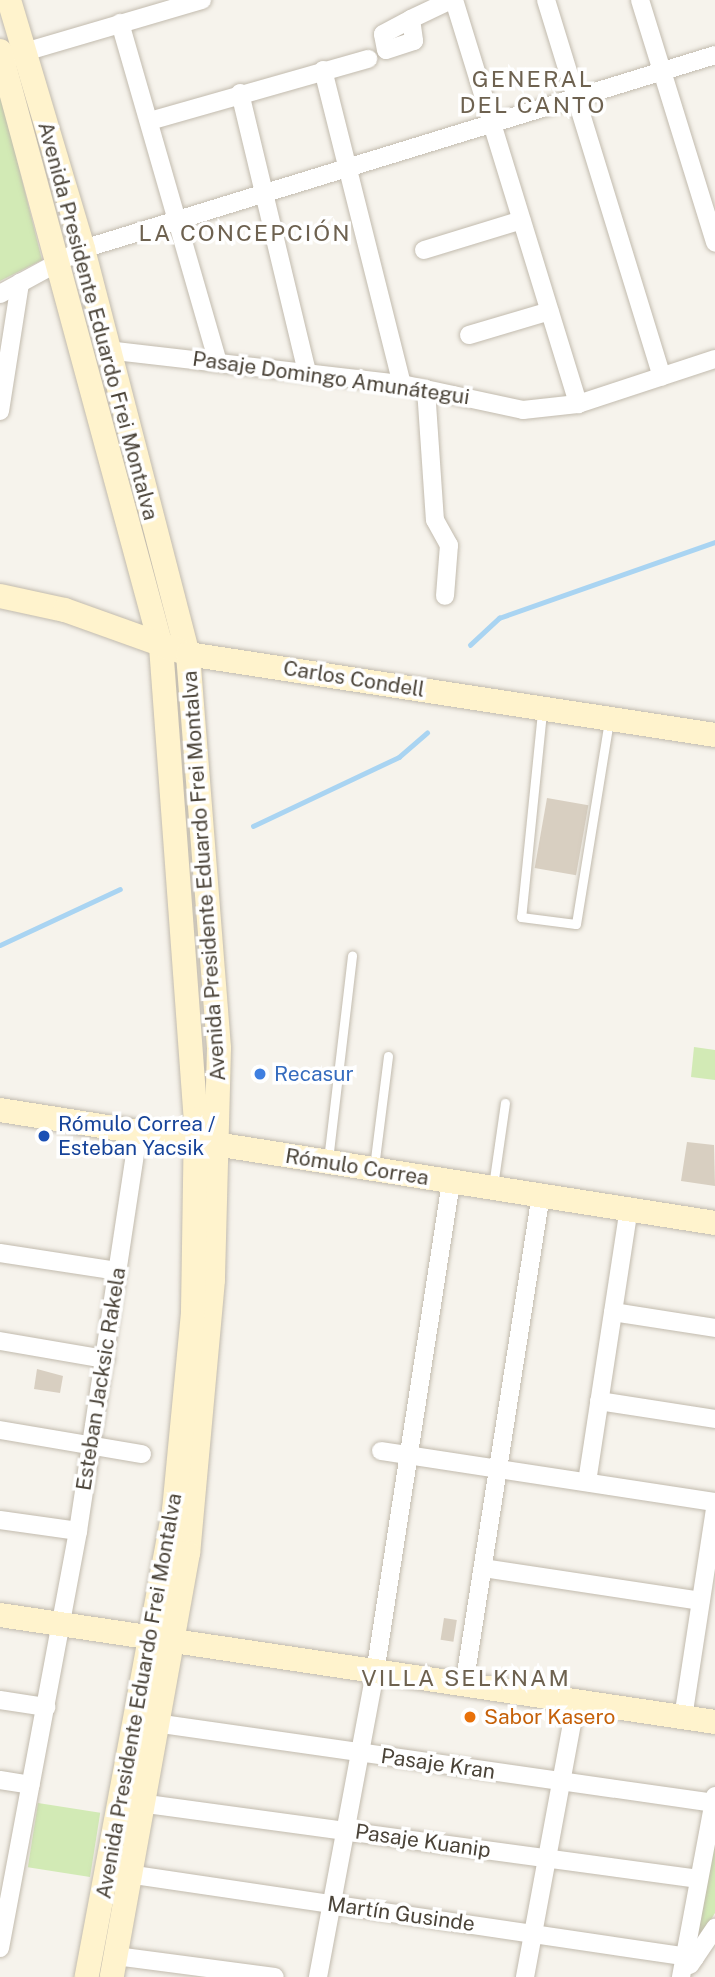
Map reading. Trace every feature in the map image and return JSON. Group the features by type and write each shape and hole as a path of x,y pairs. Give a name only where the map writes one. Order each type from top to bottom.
{"main road":[{"name":"Avenida Presidente Eduardo Frei Montalva","path":"9,0 7,55 161,646 208,1143"},
{"name":"Avenida Presidente Eduardo Frei Montalva","path":"7,55 83,249 107,350 188,654 219,1048 208,1143 164,1642 162,1724 147,1804 120,1873 88,1977"},
{"name":"Carlos Condell","path":"0,596 65,610 188,654 715,735"},
{"name":"Rómulo Correa","path":"0,1110 715,1223"},
{"path":"0,1615 164,1642 715,1723"},
{"name":"Avenida Presidente Eduardo Frei Montalva","path":"114,1966 120,1873 164,1642"}],"street":[{"path":"7,55 202,0"},
{"path":"411,19 452,0 578,404"},
{"path":"546,0 662,377"},
{"path":"640,0 715,243"},
{"path":"120,23 217,359"},
{"path":"0,294 83,249 715,55"},
{"path":"150,121 240,93 368,59"},
{"path":"323,70 402,384"},
{"path":"240,93 307,372"},
{"path":"424,250 522,220"},
{"path":"0,411 20,284"},
{"path":"469,335 550,311"},
{"name":"Pasaje Domingo Amunátegui","path":"107,350 217,359 402,384 523,410 578,404 715,359"},
{"path":"426,389 435,520 449,545 445,596"},
{"name":"Esteban Jacksic Rakela","path":"1,1940 8,1858 31,1785 78,1531 138,1132"},
{"path":"318,1977 375,1673 452,1181"},
{"path":"464,1686 541,1195"},
{"path":"587,1482 629,1209"},
{"path":"0,1253 117,1271"},
{"path":"613,1312 715,1328"},
{"path":"0,1342 105,1359"},
{"path":"600,1401 715,1419"},
{"path":"0,1430 142,1454"},
{"path":"381,1451 715,1502"},
{"path":"682,1718 715,1509"},
{"path":"0,1520 78,1531"},
{"path":"483,1568 701,1601"},
{"path":"0,1700 46,1707"},
{"path":"525,1977 576,1702"},
{"name":"Pasaje Kran","path":"162,1724 714,1800"},
{"path":"0,1780 31,1785"},
{"path":"682,1977 690,1957 699,1879 714,1800"},
{"name":"Pasaje Kuanip","path":"147,1804 699,1879"},
{"name":"Martín Gusinde","path":"120,1873 690,1957"},
{"path":"690,1957 715,1928"},
{"path":"114,1966 275,1977"}],"lane":[{"path":"543,708 521,917 576,924 582,913 609,719"},
{"path":"328,1162 352,955"},
{"path":"373,1169 388,1056"},
{"path":"493,1188 505,1103"}],"green space":[{"path":"0,92 42,260 0,281"},
{"path":"694,1047 715,1050 715,1080 691,1077"},
{"path":"38,1803 100,1813 90,1877 28,1867"},
{"path":"715,1822 715,1913 692,1950"}],"building":[{"path":"547,798 588,805 576,875 535,868"},
{"path":"687,1142 714,1145 715,1186 681,1181"},
{"path":"37,1369 63,1376 60,1393 34,1389"},
{"path":"444,1618 457,1620 453,1642 441,1640"}],"waterway":[{"path":"470,645 499,618 715,542"},
{"path":"253,826 399,757 427,733"},
{"path":"0,945 120,889"}],"place":[{"name":"Recasur","path":"260,1074"},
{"name":"Rómulo Correa / Esteban Yacsik","path":"44,1136"},
{"name":"Sabor Kasero","path":"470,1717"}],"district":[{"name":"GENERAL DEL CANTO","path":"533,92"},
{"name":"LA CONCEPCIÓN","path":"245,233"},
{"name":"VILLA SELKNAM","path":"466,1678"}]}
